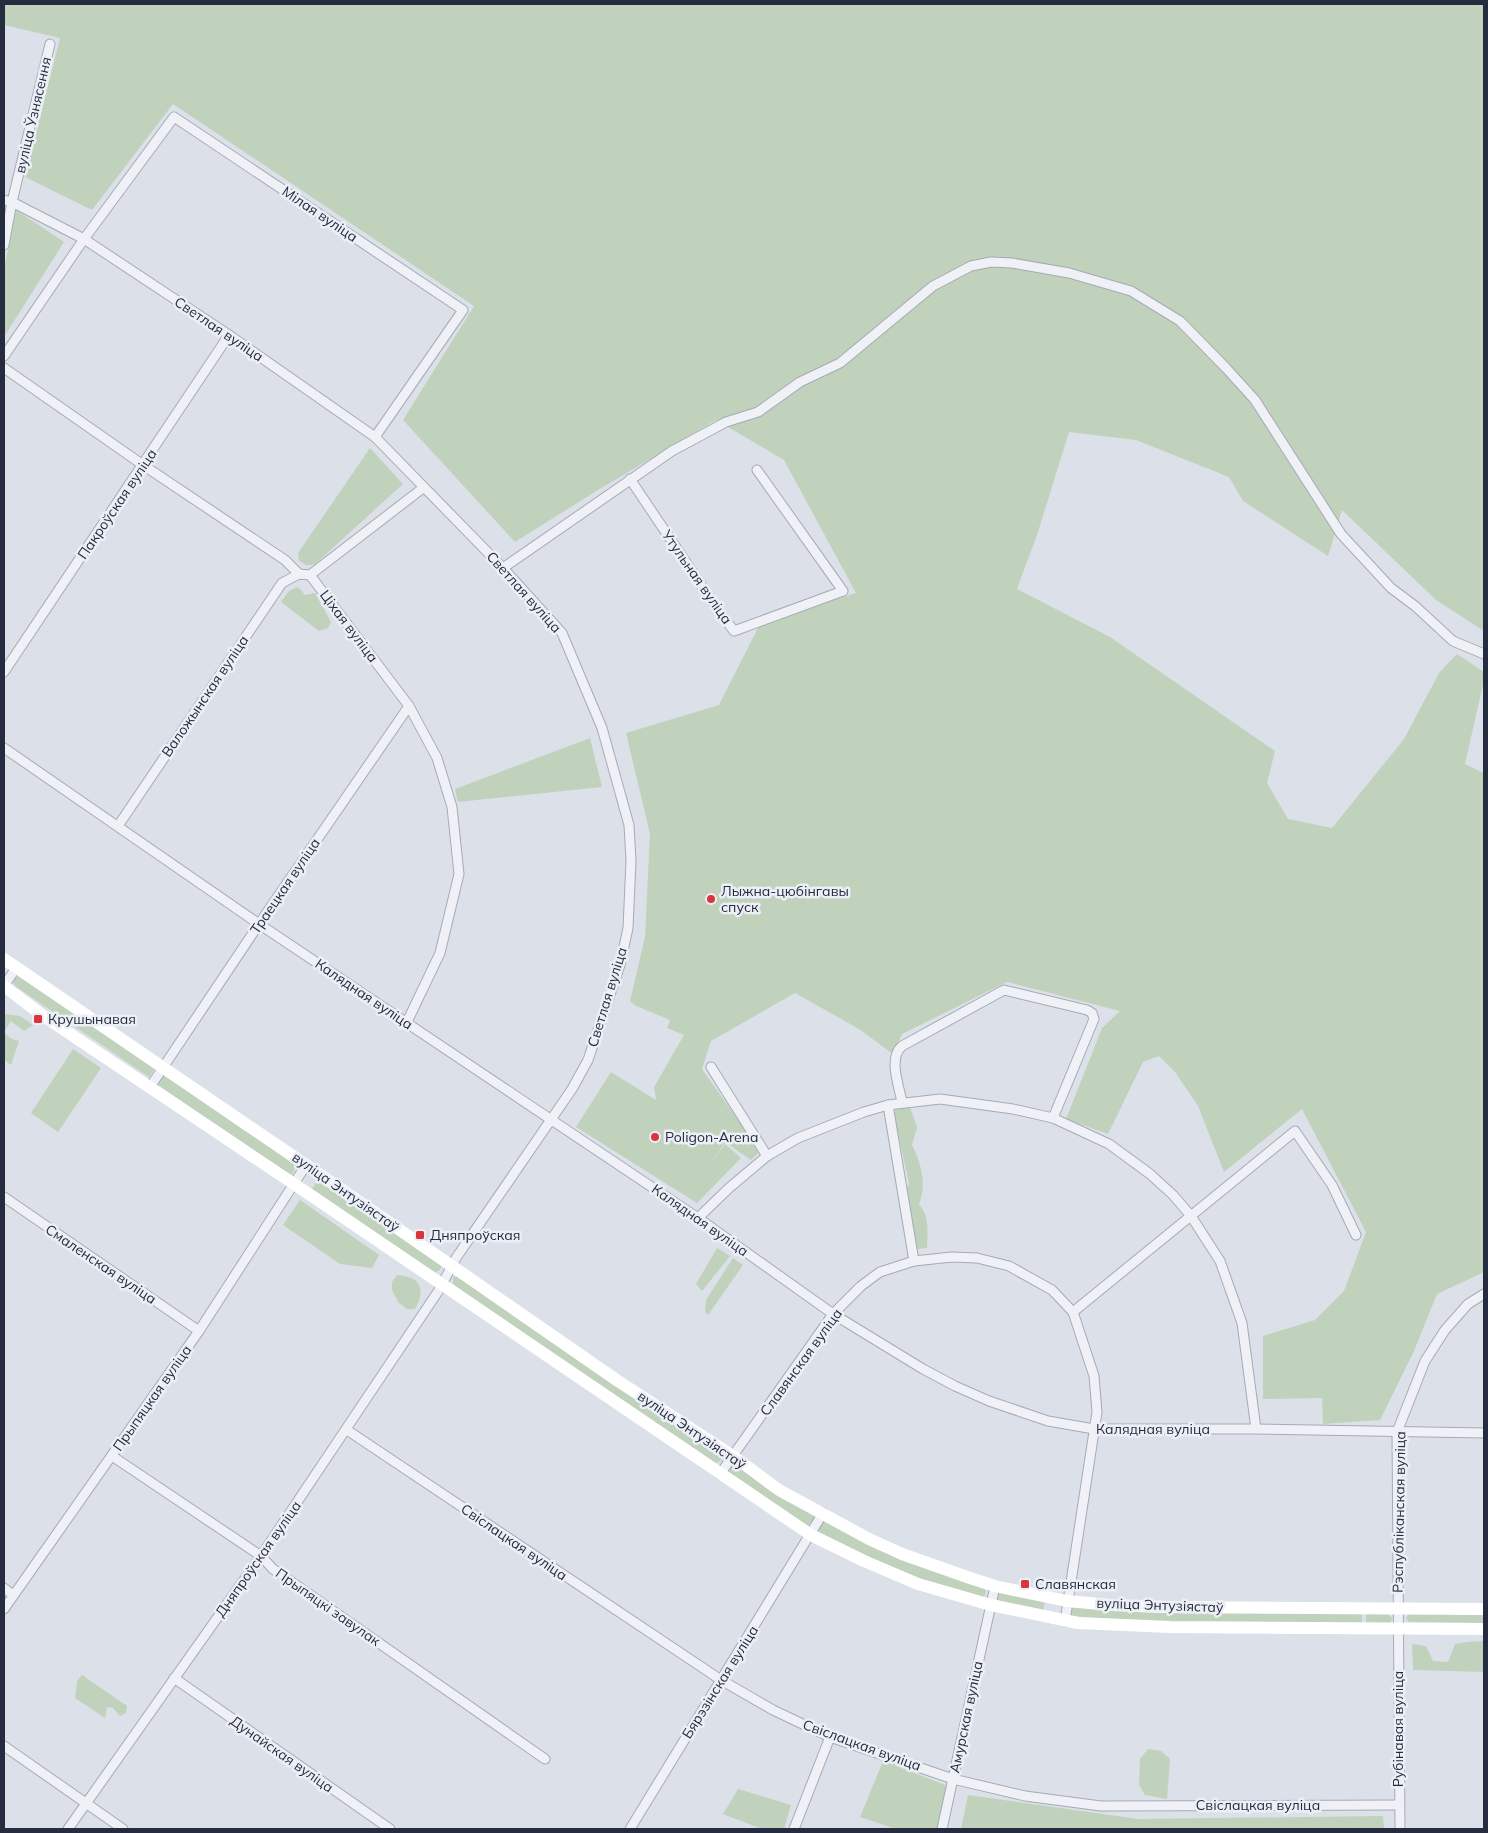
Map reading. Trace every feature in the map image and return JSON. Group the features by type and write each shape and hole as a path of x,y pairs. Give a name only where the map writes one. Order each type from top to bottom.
{"street":[{"name":"вуліца Ўзнясення","path":"4,245 8,201 50,44"},
{"name":"Мілая вуліца","path":"84,239 174,117 463,310 375,437"},
{"name":"Светлая вуліца","path":"8,201 84,239 229,335 375,437 503,568 562,633 602,728 629,825 631,860 628,928 620,965 588,1060 551,1120 452,1265 443,1284"},
{"path":"4,356 84,239"},
{"path":"503,568 672,450 726,422 758,412 800,382 840,363 933,286 971,266 991,262 1012,263 1069,273 1131,291 1180,321 1255,400 1266,420 1341,534 1391,588 1415,606 1453,641 1484,654"},
{"name":"Пакроўская вуліца","path":"4,672 229,335"},
{"path":"4,368 143,465 285,560 299,574 310,575 423,488"},
{"name":"Утульная вуліца","path":"630,479 734,631 843,591 757,470"},
{"name":"Валожынская вуліца","path":"118,826 282,582 299,574"},
{"name":"Ціхая вуліца","path":"310,575 409,706 438,758 452,807 459,874 440,952 407,1022"},
{"name":"Траецкая вуліца","path":"150,1087 409,706"},
{"name":"Калядная вуліца","path":"4,748 259,924 698,1218 834,1314 923,1370 989,1401 1048,1421 1094,1429 1256,1429 1484,1433"},
{"name":"вуліца Энтузіястаў","path":"4,959 452,1265 618,1381 733,1456 779,1490 869,1539 902,1554 996,1586 1068,1601 1162,1607 1484,1609"},
{"path":"4,986 16,968"},
{"name":"вуліца Энтузіястаў","path":"4,986 42,1015 443,1284 811,1535 864,1561 918,1584 991,1605 1065,1621 1113,1626 1170,1628 1484,1629"},
{"path":"902,1102 894,1058 897,1050 1004,990 1087,1010 1092,1013 1094,1018 1053,1118"},
{"path":"711,1067 767,1156"},
{"path":"698,1218 729,1188 767,1156 798,1138 864,1112 888,1105 940,1099 1013,1109 1053,1118 1108,1144 1150,1174 1192,1216 1220,1261 1242,1323 1256,1429"},
{"path":"888,1105 914,1261"},
{"path":"1073,1312 1295,1131 1332,1185 1356,1235"},
{"name":"Прыпяцкая вуліца","path":"4,1609 199,1331 306,1165"},
{"name":"Смаленская вуліца","path":"4,1197 199,1331"},
{"name":"Славянская вуліца","path":"720,1474 834,1314 860,1286 880,1272 914,1261 952,1257 976,1258 1009,1266 1052,1290 1073,1312 1094,1376 1097,1412 1065,1621"},
{"name":"Дняпроўская вуліца","path":"68,1829 261,1556 443,1284"},
{"name":"Рэспубліканская вуліца","path":"1398,1629 1397,1432 1425,1361 1445,1330 1468,1304 1484,1294"},
{"name":"Свіслацкая вуліца","path":"347,1430 721,1680 773,1710 830,1737 953,1779 1025,1796 1100,1806 1399,1805"},
{"name":"Прыпяцкі завулак","path":"112,1456 261,1556 274,1569 545,1759"},
{"name":"Бярэзінская вуліца","path":"630,1829 823,1513"},
{"name":"Амурская вуліца","path":"942,1829 996,1586"},
{"path":"4,1588 13,1595"},
{"name":"Рубінавая вуліца","path":"1398,1629 1400,1829"},
{"name":"Дунайская вуліца","path":"174,1678 390,1829"},
{"path":"794,1829 830,1737"},
{"path":"4,1746 124,1829"}],"green space":[{"path":"4,4 1484,4 1484,631 1436,600 1342,510 1328,556 1243,501 1229,477 1136,440 1069,432 1038,532 1017,589 1110,637 1275,751 1267,783 1288,819 1332,828 1404,739 1439,673 1457,654 1484,672 1484,680 1465,764 1484,773 1484,1272 1437,1294 1414,1351 1380,1420 1323,1424 1322,1398 1263,1399 1263,1336 1315,1320 1344,1291 1366,1232 1302,1109 1224,1172 1198,1106 1175,1072 1159,1056 1143,1062 1108,1134 1066,1119 1102,1028 1120,1011 1007,982 902,1034 893,1054 859,1029 795,993 711,1041 702,1069 760,1151 751,1160 725,1142 712,1162 725,1144 741,1158 697,1203 576,1127 611,1072 656,1100 654,1087 684,1035 667,1028 670,1020 636,1006 630,1001 645,937 650,834 626,733 719,705 761,622 856,593 784,460 716,420 515,542 403,420 474,306 173,104 92,210 25,177 60,38 4,25"},
{"path":"16,210 64,242 4,337 4,269"},
{"path":"370,448 403,484 314,565 306,565 299,561 298,553"},
{"path":"298,587 305,595 315,593 331,622 328,628 319,631 281,602 289,591"},
{"path":"590,738 602,787 458,802 455,789"},
{"path":"18,976 155,1068 149,1077 15,986 13,981"},
{"path":"4,1014 20,1016 33,1025 24,1031 11,1021 4,1032"},
{"path":"4,1032 10,1038 19,1041 11,1065 4,1060"},
{"path":"73,1049 101,1068 58,1132 31,1113"},
{"path":"165,1075 297,1166 291,1176 158,1085 160,1079"},
{"path":"901,1107 910,1107 917,1127 912,1145 922,1174 923,1189 919,1204 925,1213 928,1230 927,1248 918,1249 914,1244 906,1191 909,1183 895,1119 895,1111"},
{"path":"318,1180 442,1265 440,1270 434,1273 312,1189"},
{"path":"300,1200 379,1255 372,1268 340,1264 283,1225"},
{"path":"717,1248 730,1256 702,1291 696,1284"},
{"path":"733,1258 743,1265 708,1315 705,1311 706,1300"},
{"path":"397,1275 411,1278 419,1285 420,1296 415,1309 407,1309 398,1302 392,1290 392,1282"},
{"path":"460,1276 722,1455 721,1461 713,1464 453,1284 453,1277"},
{"path":"731,1464 814,1515 814,1519 807,1526 729,1474 728,1470"},
{"path":"824,1521 986,1590 984,1598 928,1582 862,1554 817,1532 821,1522"},
{"path":"1002,1593 1045,1601 1043,1612 996,1600 997,1594"},
{"path":"1073,1607 1362,1613 1362,1624 1217,1623 1108,1619 1072,1616 1070,1614"},
{"path":"1366,1613 1387,1613 1392,1618 1391,1622 1387,1624 1366,1624"},
{"path":"1409,1613 1484,1614 1484,1623 1409,1622 1406,1618"},
{"path":"1484,1641 1484,1672 1413,1670 1412,1644 1426,1646 1433,1661 1448,1662 1455,1644"},
{"path":"82,1675 127,1706 126,1713 120,1716 113,1708 107,1707 105,1718 75,1698 77,1681"},
{"path":"1148,1749 1161,1751 1170,1759 1167,1799 1145,1795 1139,1785 1140,1759"},
{"path":"883,1761 948,1786 938,1829 896,1829 860,1817"},
{"path":"738,1789 791,1805 784,1829 762,1829 723,1814"},
{"path":"968,1795 1138,1819 1383,1816 1384,1829 961,1829"}],"place":[{"name":"Лыжна-цюбінгавы спуск","path":"711,899"},
{"name":"Крушынавая","path":"38,1019"},
{"name":"Poligon-Arena","path":"655,1137"},
{"name":"Дняпроўская","path":"420,1235"},
{"name":"Славянская","path":"1025,1584"}]}
